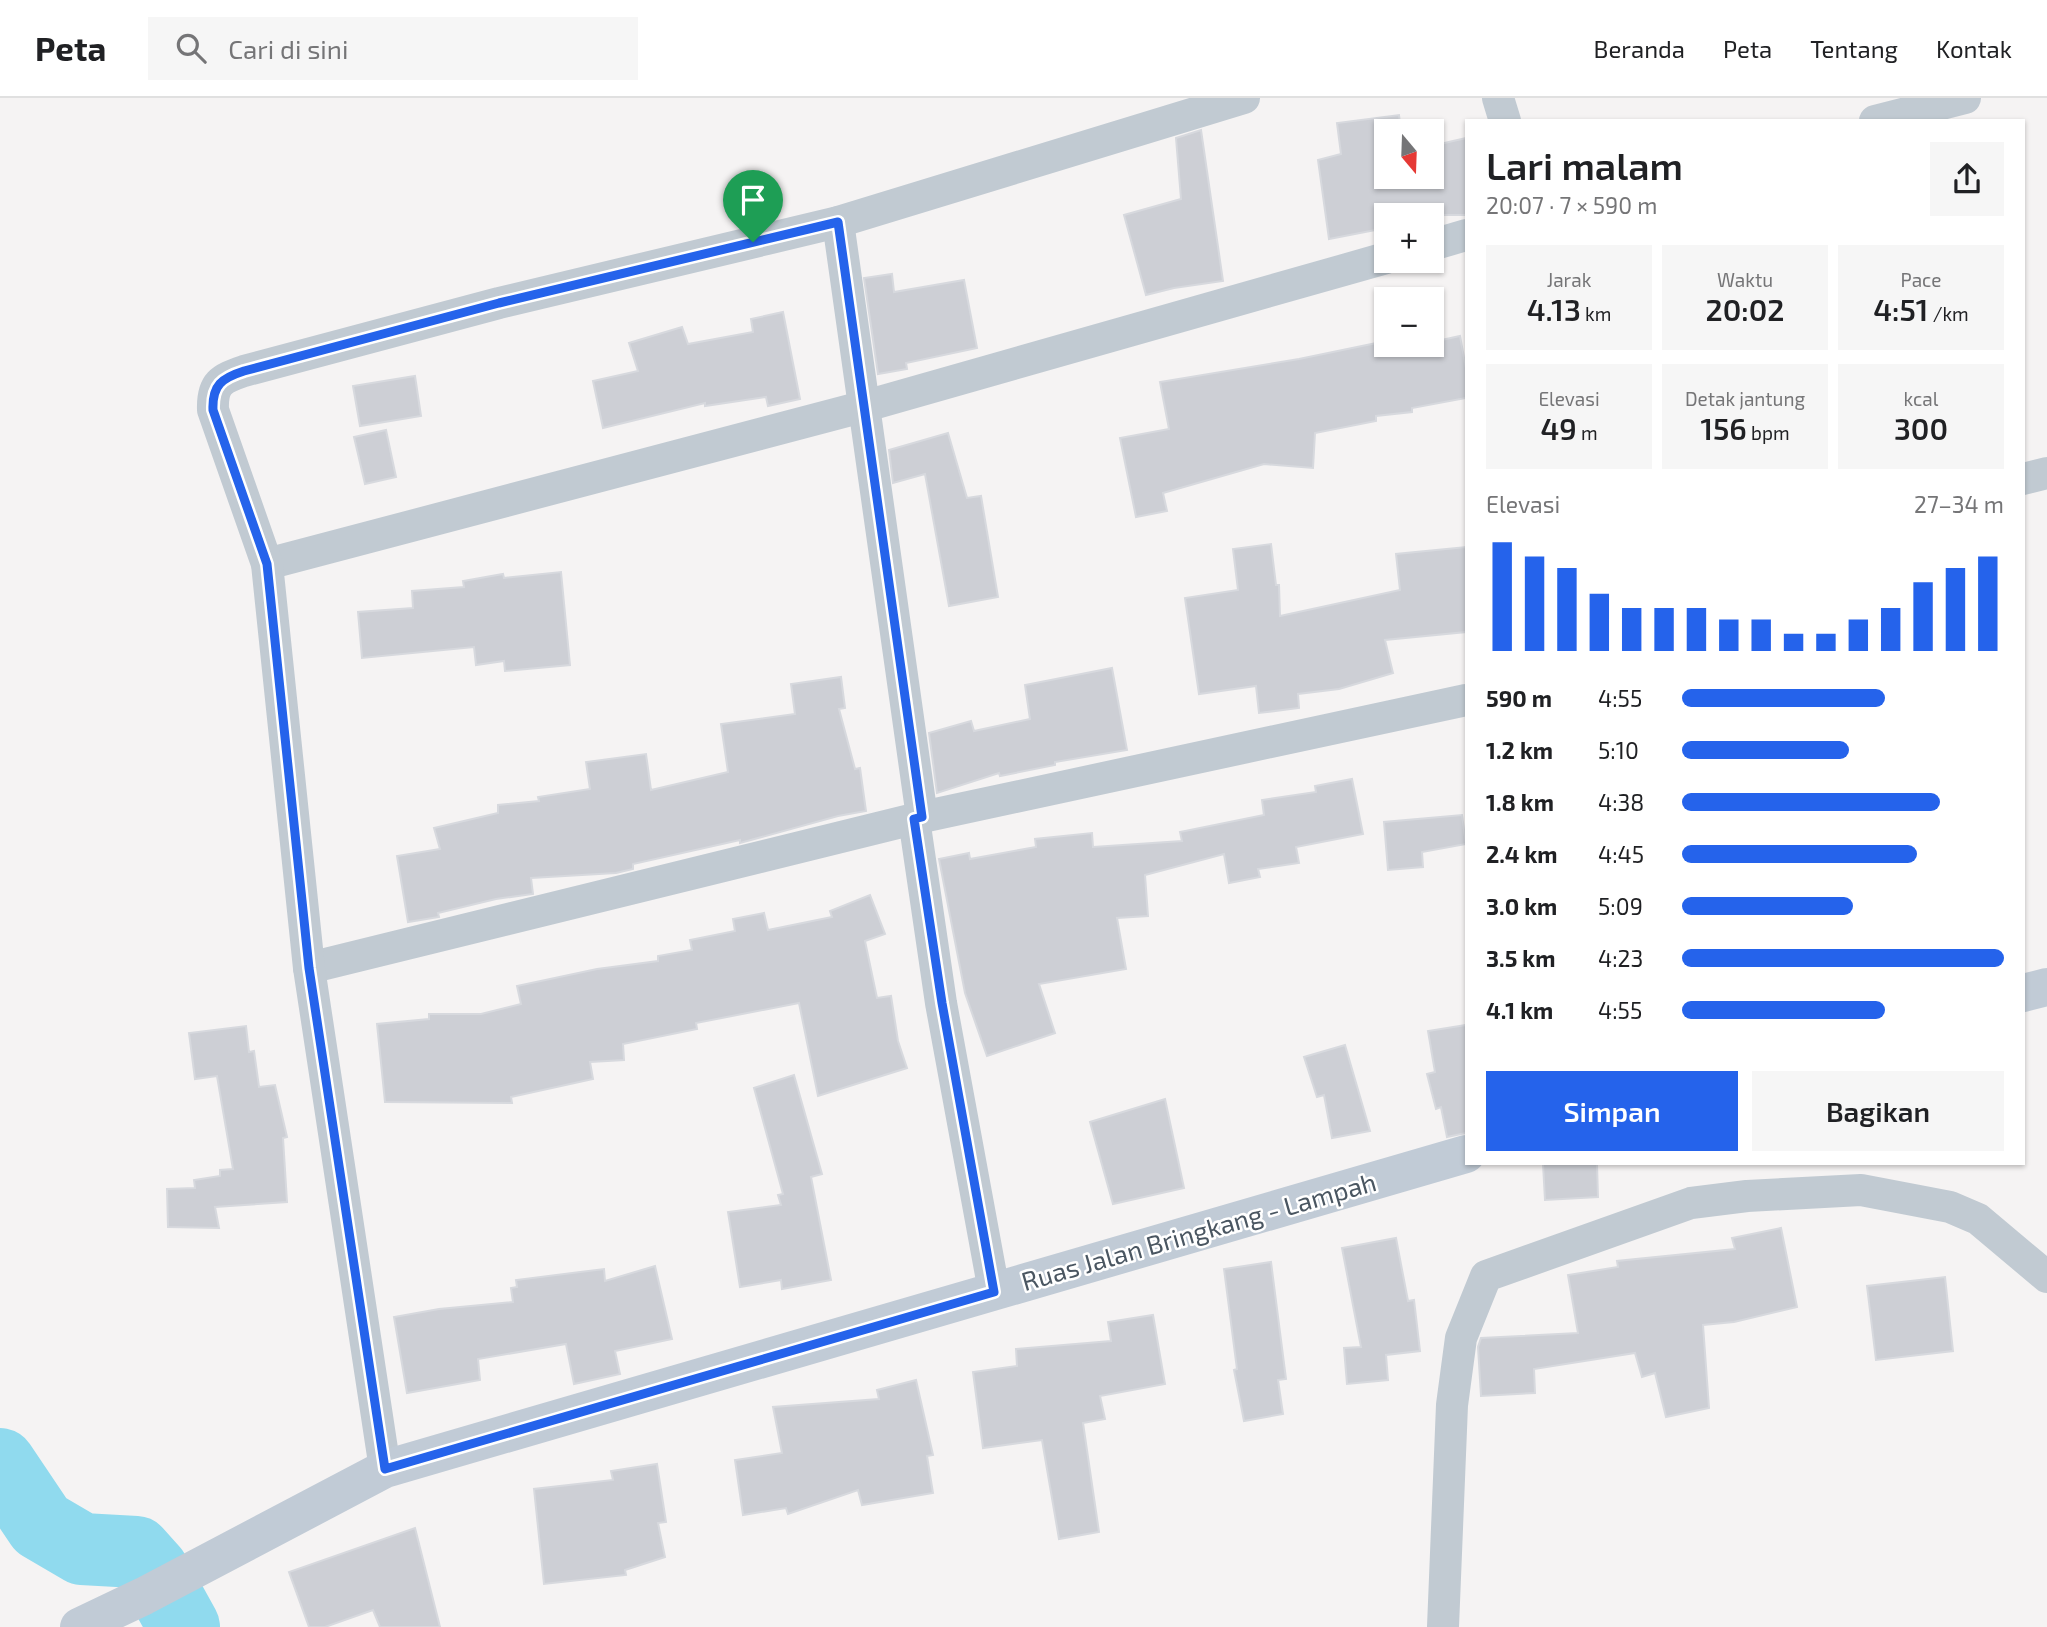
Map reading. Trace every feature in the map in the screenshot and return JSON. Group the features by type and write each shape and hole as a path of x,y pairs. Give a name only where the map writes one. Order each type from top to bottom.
{"main road":[{"path":"2025,992 2047,987"},
{"name":"Ruas Jalan Bringkang - Lampah","path":"79,1627 144,1596 385,1469 1465,1154"}],"street":[{"path":"385,1469 309,968 267,564 213,410 213,396 217,385 229,376 499,303 838,222 1244,98"},
{"path":"1498,98 1504,119"},
{"path":"1883,119 1965,98"},
{"path":"838,222 862,407 896,626 942,1003 994,1292"},
{"path":"1444,241 1465,235"},
{"path":"267,564 862,407 1374,261"},
{"path":"2025,478 2047,473"},
{"path":"309,968 918,818 1465,700"},
{"path":"1443,1627 1452,1405 1461,1338 1486,1276 1691,1203 1747,1196 1861,1190 1950,1207 1978,1219 2047,1277"}],"building":[{"path":"1399,115 1400,119 1374,119 1374,189 1444,189 1444,143 1465,138 1465,215 1444,215 1444,203 1374,203 1374,230 1329,239 1318,160 1341,154 1337,123"},
{"path":"1201,130 1223,281 1146,295 1124,215 1181,199 1176,138"},
{"path":"892,274 894,292 964,280 977,348 906,363 907,369 878,374 864,278"},
{"path":"783,312 800,399 768,406 766,397 705,406 705,403 603,428 593,381 638,371 629,343 682,327 688,344 753,332 751,319"},
{"path":"1460,336 1465,363 1465,398 1412,408 1412,412 1376,416 1376,421 1315,433 1313,468 1264,464 1163,493 1167,511 1136,517 1120,438 1169,429 1160,382 1374,343 1374,357 1444,357 1444,339"},
{"path":"415,376 421,416 360,426 353,386"},
{"path":"386,430 396,477 365,484 354,437"},
{"path":"948,433 967,498 981,496 998,597 949,606 925,474 893,483 889,450"},
{"path":"1271,544 1276,585 1279,585 1280,616 1400,590 1396,554 1465,547 1465,632 1385,640 1393,673 1339,689 1298,694 1299,708 1259,713 1256,686 1199,694 1185,598 1238,590 1233,549"},
{"path":"561,572 570,665 505,671 504,661 476,665 474,647 362,658 358,612 413,608 412,591 464,587 463,581 503,574 504,578"},
{"path":"1112,668 1127,750 1055,762 1055,765 1000,776 999,773 937,793 929,733 971,721 974,731 1030,719 1025,685"},
{"path":"841,677 845,708 839,709 855,769 860,768 866,811 740,843 740,840 633,864 633,869 616,873 531,878 533,894 496,899 438,913 439,917 408,922 397,856 440,849 434,828 498,813 498,805 539,801 538,797 590,789 586,762 646,754 651,790 728,772 721,724 795,714 791,684"},
{"path":"1352,779 1363,834 1296,847 1299,863 1258,869 1260,877 1229,883 1224,854 1145,875 1148,916 1117,918 1126,969 1039,984 1055,1033 987,1056 965,993 939,859 969,853 970,859 1036,847 1035,839 1092,833 1093,847 1182,841 1180,832 1264,815 1262,800 1316,792 1315,786"},
{"path":"1462,815 1465,844 1422,852 1423,867 1388,870 1384,822"},
{"path":"870,895 885,934 865,941 877,998 891,996 898,1041 907,1068 818,1096 799,1003 696,1023 697,1029 623,1044 624,1060 590,1062 593,1079 511,1097 512,1103 385,1102 377,1024 429,1019 429,1014 481,1014 521,1004 517,986 597,969 658,961 658,956 692,950 690,940 735,931 733,919 764,913 768,930 832,917 830,911"},
{"path":"1465,1025 1465,1133 1447,1137 1441,1107 1436,1109 1427,1074 1435,1072 1428,1031"},
{"path":"246,1026 249,1052 254,1051 259,1087 275,1085 287,1137 283,1138 287,1202 215,1207 219,1228 168,1227 167,1189 195,1188 194,1180 220,1176 220,1170 233,1169 217,1076 195,1079 189,1033"},
{"path":"1345,1045 1370,1131 1332,1138 1324,1095 1317,1097 1304,1057"},
{"path":"794,1075 822,1174 811,1177 831,1280 782,1289 781,1280 740,1287 728,1212 781,1205 778,1195 783,1194 754,1088"},
{"path":"1165,1099 1184,1188 1113,1204 1090,1122"},
{"path":"1543,1165 1597,1165 1598,1197 1545,1200"},
{"path":"1781,1228 1797,1307 1734,1322 1703,1325 1709,1408 1666,1417 1655,1373 1642,1377 1635,1353 1534,1369 1535,1393 1481,1396 1478,1347 1481,1338 1578,1333 1568,1275 1618,1267 1617,1261 1735,1249 1732,1238"},
{"path":"1396,1238 1408,1301 1414,1300 1420,1351 1386,1355 1388,1380 1347,1384 1344,1348 1361,1347 1342,1248"},
{"path":"1271,1262 1286,1379 1278,1380 1283,1414 1244,1421 1234,1370 1237,1369 1224,1269"},
{"path":"655,1266 672,1339 615,1351 620,1374 574,1384 566,1344 478,1359 480,1380 407,1393 394,1317 439,1309 513,1302 511,1288 517,1287 516,1280 604,1269 605,1281"},
{"path":"1945,1277 1953,1351 1876,1360 1867,1286"},
{"path":"1153,1315 1165,1384 1100,1396 1105,1419 1083,1423 1099,1532 1059,1539 1042,1440 983,1448 973,1372 1017,1366 1016,1349 1111,1341 1108,1322"},
{"path":"916,1380 933,1455 927,1456 933,1493 862,1505 858,1490 788,1514 786,1508 743,1515 735,1460 782,1453 773,1407 879,1399 877,1390"},
{"path":"657,1464 666,1522 658,1523 665,1557 625,1570 626,1575 544,1584 534,1489 613,1480 611,1471"},
{"path":"415,1528 440,1627 380,1627 373,1610 325,1627 309,1627 289,1572"}],"waterway":[{"path":"0,1464 41,1525 82,1549 136,1552 153,1571 184,1627"}],"route":[{"path":"838,222 922,817 914,819 942,1003 994,1292 385,1469 309,968 267,564 213,410 213,396 217,385 229,376 244,371 499,303 753,242 838,222"}]}
